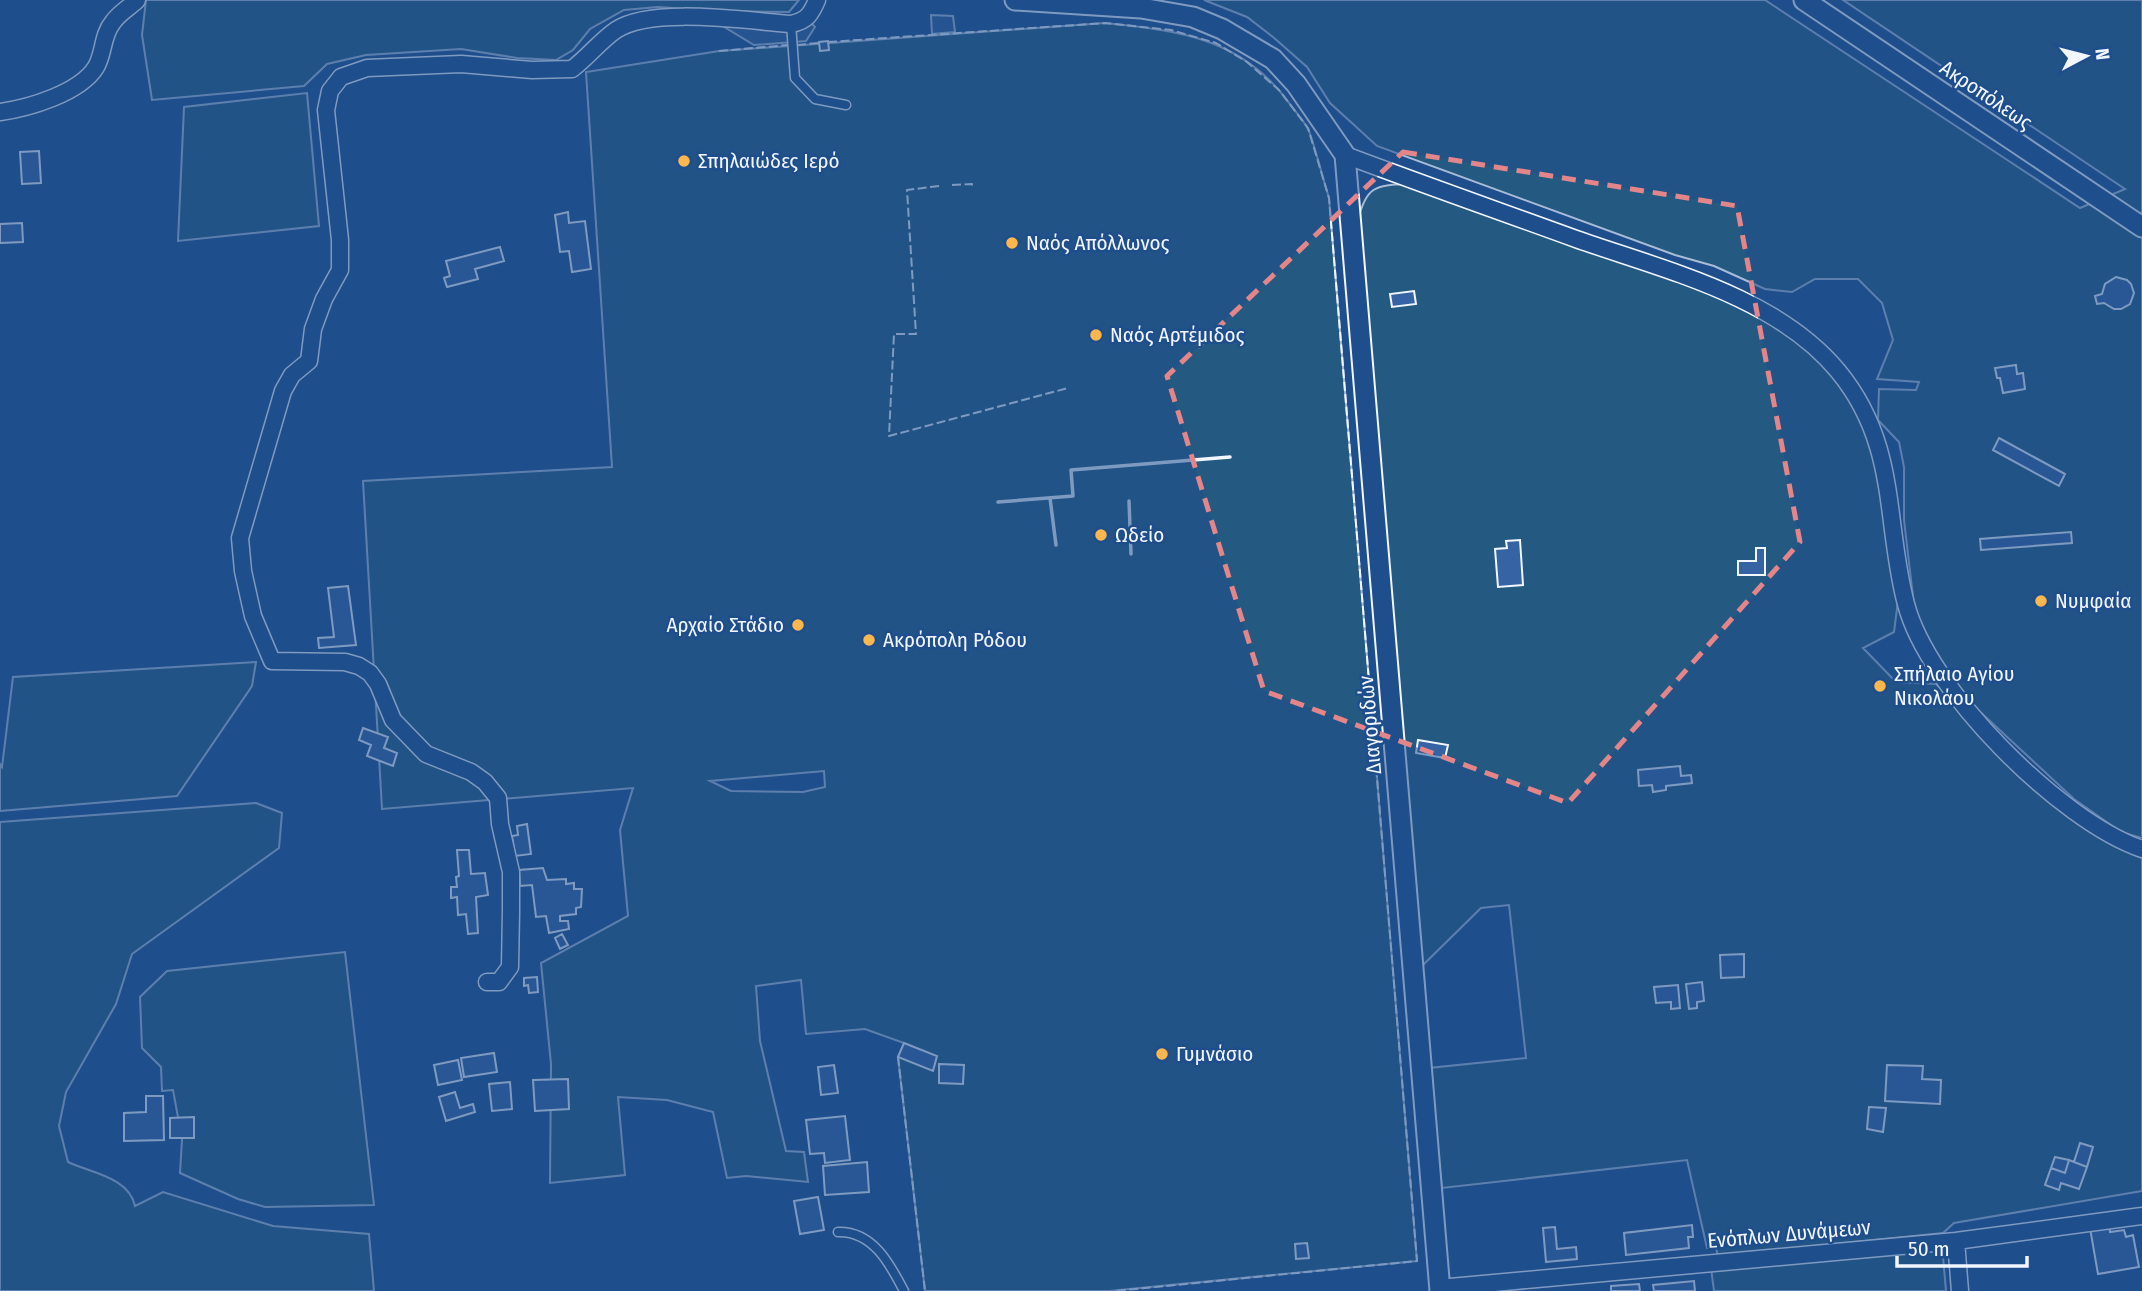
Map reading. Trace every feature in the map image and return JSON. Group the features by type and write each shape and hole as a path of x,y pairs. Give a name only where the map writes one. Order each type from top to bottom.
{"street":[{"path":"0,113 19,110 75,88 97,67 105,38 113,22 137,0"},
{"path":"487,982 499,982 510,967 511,872 500,824 498,798 485,782 471,772 426,754 393,720 378,684 370,673 359,666 345,662 272,661 253,616 243,570 240,538 283,391 292,376 309,361 313,329 324,299 341,270 326,110 330,91 341,77 367,68 461,64 532,70 572,69 618,29 642,20 679,16 791,24 803,22 811,14 817,0"},
{"path":"1015,0 1142,8 1166,6 1222,29 1273,59 1296,84 1345,155 1741,299 1809,343 1837,370 1866,415 1886,475 1905,603 1917,637 1936,670 1974,719 2036,779 2069,807 2105,831 2142,849"},
{"name":"Ακροπόλεως","path":"1804,0 2142,228"},
{"name":"Διαγοριδών","path":"1345,155 1440,1289"},
{"name":"Ενόπλων Δυνάμεων","path":"1440,1289 1956,1241 2142,1216"},
{"path":"1956,1241 1960,1291"}],"lane":[{"path":"791,24 795,78 815,99 845,105"},
{"path":"838,1232 853,1233 870,1242 894,1270 904,1291"}],"highlighted area":[{"path":"1403,152 1737,206 1800,542 1568,803 1264,691 1167,376"}],"shaded area":[{"path":"146,0 799,0 789,12 658,7 624,10 590,29 573,50 556,60 517,58 461,49 366,55 327,64 304,86 152,100 142,35"},
{"path":"1204,0 1765,0 2080,208 2125,189 1843,0 2142,0 2142,838 2121,832 2074,799 1963,696 1927,640 1914,605 1904,520 1904,467 1899,442 1878,420 1879,389 1916,390 1919,382 1877,379 1893,340 1882,303 1858,279 1815,279 1792,292 1765,289 1714,266 1675,255 1377,146 1330,103 1307,67 1273,37 1247,17"},
{"path":"802,14 815,27 806,41 754,45 721,25 792,18"},
{"path":"931,15 953,16 955,32 932,34"},
{"name":"Ακρόπολη Ρόδου","path":"1105,23 1132,26 1182,34 1228,50 1268,79 1307,127 1329,198 1417,1261 1109,1291 925,1291 898,1057 904,1043 865,1029 806,1034 801,980 756,986 760,1041 786,1151 804,1152 808,1182 746,1176 727,1178 713,1112 667,1100 618,1097 625,1175 550,1183 551,1064 541,963 628,916 620,830 633,788 382,809 363,481 612,467 586,72 719,51","holes":["824,771 825,787 803,792 731,791 710,781"]},
{"path":"307,93 319,226 178,241 184,107"},
{"path":"1407,184 1749,304 1798,338 1860,406 1888,501 1893,582 1898,601 1894,632 1863,648 1896,682 1936,684 2068,809 2127,851 2142,858 2142,1191 1954,1223 1943,1233 1718,1256 1716,1248 1707,1248 1687,1160 1442,1188 1429,1068 1526,1058 1509,905 1481,908 1421,967 1358,220 1365,201 1374,190 1387,185"},
{"path":"256,662 252,686 177,796 0,811 0,764 2,767 13,677"},
{"path":"256,803 282,813 279,848 132,954 116,1004 66,1092 59,1126 68,1162 117,1182 131,1196 135,1206 163,1192 273,1226 369,1234 374,1291 0,1291 0,822"},
{"path":"345,952 374,1205 265,1207 238,1199 180,1173 182,1139 173,1090 162,1091 161,1067 142,1048 140,997 167,971"},
{"path":"1942,1245 1946,1291 1714,1291 1711,1268"}],"building":[{"path":"828,41 829,50 820,51 819,42"},
{"path":"39,151 41,183 22,184 20,152"},
{"path":"568,212 569,223 585,221 591,269 572,272 569,251 560,252 555,215"},
{"path":"22,223 23,242 0,243 0,224"},
{"path":"500,247 504,261 475,269 478,279 447,287 444,278 450,276 446,261"},
{"path":"2116,277 2131,284 2134,293 2130,304 2114,309 2104,303 2097,304 2095,296 2102,294 2105,284"},
{"path":"1414,291 1416,304 1392,307 1390,294"},
{"path":"2016,365 2017,374 2023,373 2025,389 2003,393 1995,368"},
{"path":"1999,438 2065,474 2059,486 1993,450"},
{"path":"2071,532 2072,543 1981,550 1980,539"},
{"path":"1520,540 1523,585 1498,587 1495,549 1507,548 1506,541"},
{"path":"1756,548 1765,548 1765,575 1738,575 1738,561 1756,561"},
{"path":"348,586 356,645 319,648 318,638 334,637 328,588"},
{"path":"363,728 388,737 384,748 397,753 393,766 367,756 371,745 359,740"},
{"path":"1418,740 1448,745 1445,758 1416,753"},
{"path":"1680,766 1681,776 1691,775 1692,783 1666,786 1666,790 1653,792 1652,785 1639,786 1638,770"},
{"path":"527,824 531,854 515,856 512,836 518,835 517,826"},
{"path":"457,850 469,850 471,874 485,873 488,895 476,897 478,933 468,934 466,914 458,915 457,897 451,898 451,887 457,887 456,877 459,876"},
{"path":"543,868 547,880 566,879 566,884 574,883 574,889 582,889 581,907 576,908 576,914 560,916 560,921 568,921 569,929 549,933 546,916 536,917 532,885 520,886 519,870"},
{"path":"562,934 568,945 560,949 555,938"},
{"path":"1744,954 1744,977 1721,978 1720,955"},
{"path":"537,977 538,992 529,993 528,985 524,986 524,978"},
{"path":"1702,982 1704,1001 1697,1002 1697,1008 1689,1009 1686,984"},
{"path":"1678,985 1680,1008 1671,1009 1671,1002 1656,1003 1654,987"},
{"path":"904,1043 937,1056 933,1071 898,1057"},
{"path":"494,1053 497,1072 464,1077 461,1058"},
{"path":"458,1060 462,1080 438,1085 434,1065"},
{"path":"939,1064 964,1065 963,1084 939,1083"},
{"path":"834,1065 838,1093 821,1095 818,1067"},
{"path":"1887,1065 1923,1066 1922,1079 1941,1080 1940,1104 1885,1101"},
{"path":"568,1079 569,1109 535,1111 533,1080"},
{"path":"510,1082 512,1109 492,1111 489,1084"},
{"path":"455,1092 460,1108 473,1104 475,1112 446,1121 439,1097"},
{"path":"146,1096 163,1096 164,1140 124,1141 124,1113 146,1112"},
{"path":"1869,1107 1886,1108 1883,1132 1867,1129"},
{"path":"845,1116 850,1160 825,1163 824,1153 810,1154 806,1120"},
{"path":"194,1117 194,1138 170,1138 170,1118"},
{"path":"2080,1143 2093,1147 2087,1167 2074,1162"},
{"path":"2055,1157 2069,1160 2065,1173 2051,1168"},
{"path":"2069,1160 2087,1167 2079,1189 2061,1183 2059,1190 2045,1185 2051,1168 2065,1173"},
{"path":"867,1162 869,1192 825,1195 823,1166"},
{"path":"818,1197 824,1230 800,1234 794,1201"},
{"path":"1692,1225 1693,1237 1688,1237 1689,1248 1626,1255 1624,1233"},
{"path":"2109,1225 2110,1232 2124,1230 2126,1237 2133,1235 2139,1267 2098,1274 2090,1228"},
{"path":"1555,1227 1557,1249 1576,1247 1577,1259 1546,1262 1543,1228"},
{"path":"1307,1243 1309,1258 1296,1259 1295,1244"},
{"path":"1694,1281 1695,1291 1654,1291 1653,1285"},
{"path":"1639,1284 1640,1291 1611,1291 1611,1286"}],"fence":[{"path":"828,42 1105,23 1171,30 1216,43 1247,62 1279,90 1308,128 1329,198 1417,1261 1115,1291"},
{"path":"797,45 819,43"},
{"path":"719,51 788,45"},
{"path":"952,185 972,184 972,189"},
{"path":"939,186 907,190 916,334 894,334 889,436 1068,388"},
{"path":"898,1057 925,1291"}],"wall":[{"path":"998,502 1073,496 1071,470 1230,457"},
{"path":"1050,498 1056,545"},
{"path":"1129,501 1131,554"}],"place":[{"name":"Σπηλαιώδες Ιερό","path":"684,161"},
{"name":"Ναός Απόλλωνος","path":"1012,243"},
{"name":"Ναός Αρτέμιδος","path":"1096,335"},
{"name":"Ωδείο","path":"1101,535"},
{"name":"Νυμφαία","path":"2041,601"},
{"name":"Αρχαίο Στάδιο","path":"798,625"},
{"name":"Ακρόπολη Ρόδου","path":"869,640"},
{"name":"Σπήλαιο Αγίου Νικολάου","path":"1880,686"},
{"name":"Γυμνάσιο","path":"1162,1054"}]}
